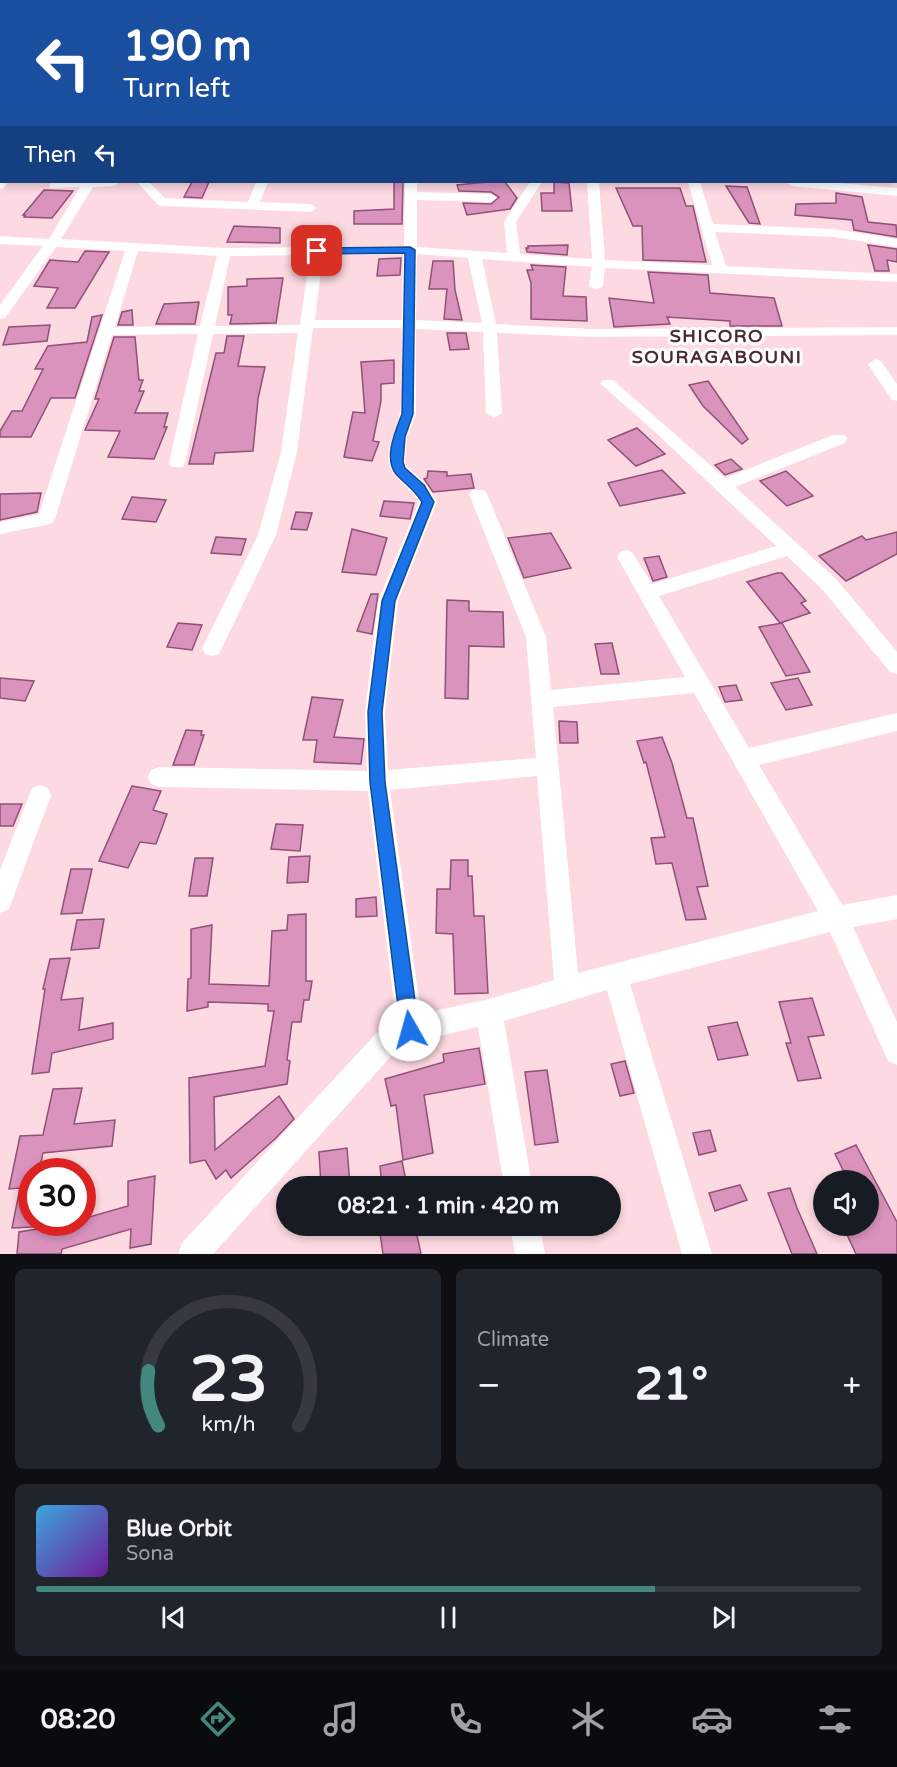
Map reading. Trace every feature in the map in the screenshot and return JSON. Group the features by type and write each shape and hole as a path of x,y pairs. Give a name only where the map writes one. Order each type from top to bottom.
{"street":[{"path":"55,183 54,185 89,183"},
{"path":"0,315 52,242 89,183"},
{"path":"144,183 162,202 311,208"},
{"path":"253,205 262,183"},
{"path":"410,1030 378,782 375,712 388,601 428,502 420,488 400,470 397,462 399,437 408,414 407,324 411,183"},
{"path":"514,258 510,222 535,183"},
{"path":"593,183 599,264 596,286"},
{"path":"694,183 720,269"},
{"path":"802,183 897,192"},
{"path":"411,196 491,198"},
{"path":"707,228 834,233 897,243"},
{"path":"0,240 224,252 410,250 599,264 897,278"},
{"path":"0,528 46,519 134,246"},
{"path":"212,648 267,535 289,453 317,251"},
{"path":"177,463 224,252"},
{"path":"474,255 490,328 494,413"},
{"path":"106,331 407,324 592,333 897,331"},
{"path":"897,367 876,364 897,396"},
{"path":"608,383 723,485 829,584 897,666"},
{"path":"723,485 839,439"},
{"path":"478,494 536,637 567,989"},
{"path":"647,593 790,548"},
{"path":"626,557 836,918 897,1052"},
{"path":"543,699 700,684"},
{"path":"743,759 897,722"},
{"path":"159,777 378,782 548,766"},
{"path":"0,901 40,795"},
{"path":"193,1254 394,1033 489,1012 615,975 836,918 897,907"},
{"path":"615,975 697,1254"},
{"path":"489,1012 517,1176"},
{"path":"527,1236 530,1254"}],"building":[{"path":"191,183 209,183 202,198 184,197"},
{"path":"394,183 403,183 402,224 354,224 354,211 394,209"},
{"path":"506,183 517,198 510,209 467,215 463,203 491,204 499,197 491,192 459,191 457,185"},
{"path":"554,183 569,183 572,211 542,211 541,193 554,193"},
{"path":"726,186 747,187 760,224 749,223"},
{"path":"616,188 680,188 686,206 693,206 706,262 643,260 642,226 633,226"},
{"path":"44,190 73,191 52,218 24,217 23,215"},
{"path":"836,193 862,197 868,222 896,225 897,237 854,230 852,220 795,215 796,204 836,203"},
{"path":"234,226 280,228 280,243 227,242"},
{"path":"568,245 567,255 527,252 526,248 528,246"},
{"path":"868,245 897,249 897,262 887,260 889,271 875,271"},
{"path":"85,251 109,252 75,308 47,308 58,288 34,286 50,260 78,262"},
{"path":"401,258 400,275 377,276 379,259"},
{"path":"433,261 453,261 455,290 462,320 444,319 447,289 429,289"},
{"path":"531,265 566,267 563,296 586,297 587,321 531,319 531,283 527,270 533,270"},
{"path":"648,272 708,275 710,293 774,298 782,326 730,326 730,321 667,317 670,324 614,327 609,298 654,303"},
{"path":"283,278 276,323 230,324 232,315 228,315 228,287 247,286 247,279"},
{"path":"199,302 195,324 156,324 164,304"},
{"path":"132,310 133,325 118,325 122,312"},
{"path":"102,315 75,398 51,398 31,437 0,437 0,431 12,411 22,411 43,369 35,369 48,346 87,342 92,317"},
{"path":"50,325 47,341 3,345 9,327"},
{"path":"447,333 466,333 469,349 450,350"},
{"path":"227,336 244,336 238,366 265,367 258,399 253,451 215,453 213,464 189,464 216,353 224,353"},
{"path":"114,337 135,337 139,380 143,380 139,391 144,391 135,413 168,413 164,427 167,427 154,459 108,457 120,431 85,430 99,399 95,399"},
{"path":"394,360 394,383 381,384 381,401 373,441 379,442 372,461 344,457 353,412 365,413 361,362"},
{"path":"708,381 748,439 742,444 703,406 689,385"},
{"path":"637,428 665,454 636,466 608,440"},
{"path":"731,459 742,469 725,475 715,465"},
{"path":"662,470 685,493 620,506 608,483"},
{"path":"428,471 447,472 447,476 471,474 474,488 433,492 424,479 427,478"},
{"path":"786,471 813,496 787,506 760,481"},
{"path":"41,493 37,512 0,520 0,494"},
{"path":"132,497 166,500 156,522 122,519"},
{"path":"384,501 414,503 410,519 380,516"},
{"path":"296,512 312,513 307,530 291,529"},
{"path":"352,529 387,538 376,575 342,572"},
{"path":"897,532 897,554 846,581 819,556 862,536 866,540"},
{"path":"551,533 571,568 524,578 508,538"},
{"path":"216,537 246,539 241,555 211,553"},
{"path":"659,556 667,577 653,581 644,558"},
{"path":"782,573 806,601 801,603 810,613 780,623 747,582"},
{"path":"371,594 378,594 372,634 357,631"},
{"path":"447,600 469,601 469,611 503,612 504,647 469,646 468,699 445,698"},
{"path":"178,623 202,625 192,650 167,647"},
{"path":"782,623 810,672 786,676 759,627"},
{"path":"612,643 619,674 601,674 595,644"},
{"path":"0,678 34,681 25,701 0,698"},
{"path":"798,678 812,705 786,710 771,683"},
{"path":"736,685 742,700 725,702 719,687"},
{"path":"312,697 343,700 334,737 364,739 361,764 314,762 317,740 303,740"},
{"path":"559,721 577,722 578,743 560,743"},
{"path":"186,730 202,731 201,735 204,735 194,765 173,765"},
{"path":"662,737 672,763 687,818 693,818 708,886 697,887 706,919 686,920 672,863 656,864 651,838 665,837 646,762 644,763 637,741"},
{"path":"132,786 161,791 153,810 167,814 156,844 140,842 128,868 99,861"},
{"path":"0,804 22,804 13,826 0,826"},
{"path":"276,824 303,825 300,851 271,849"},
{"path":"310,856 308,882 287,883 289,857"},
{"path":"195,858 213,858 207,896 189,896"},
{"path":"451,860 468,860 468,876 472,876 474,916 484,916 488,993 455,994 453,934 436,933 437,889 450,889"},
{"path":"71,869 92,869 82,913 61,914"},
{"path":"376,897 377,916 356,917 356,899"},
{"path":"306,914 306,981 312,981 309,1000 304,1000 301,1022 292,1022 287,1060 290,1061 287,1084 214,1097 215,1150 279,1096 294,1119 231,1178 226,1170 216,1179 205,1160 190,1163 189,1078 265,1066 274,1011 268,1011 268,1004 208,1002 208,1007 187,1011 188,979 191,978 191,929 212,925 209,984 269,986 272,931 287,930 288,915"},
{"path":"104,919 99,948 71,950 77,920"},
{"path":"70,958 61,1000 83,998 79,1030 113,1023 113,1039 52,1053 49,1072 32,1074 45,989 43,989 50,959"},
{"path":"812,998 824,1035 808,1037 821,1078 798,1081 786,1043 791,1043 779,1002"},
{"path":"737,1022 748,1055 718,1060 708,1027"},
{"path":"479,1048 485,1084 424,1095 433,1153 403,1160 396,1105 391,1106 385,1079 444,1062 443,1054"},
{"path":"625,1061 634,1093 620,1096 611,1064"},
{"path":"547,1070 558,1142 535,1145 525,1072"},
{"path":"82,1088 74,1124 115,1120 112,1146 43,1153 42,1158 18,1158 18,1188 9,1189 20,1136 43,1135 53,1089"},
{"path":"710,1130 716,1151 699,1155 693,1133"},
{"path":"856,1145 869,1170 843,1170 835,1154"},
{"path":"347,1148 349,1176 320,1176 319,1152"},
{"path":"402,1161 405,1176 381,1176 380,1166"},
{"path":"155,1176 151,1244 130,1248 131,1229 62,1249 61,1254 17,1254 19,1236 96,1236 96,1215 128,1206 128,1181"},
{"path":"740,1185 747,1200 715,1211 709,1193"},
{"path":"790,1188 817,1254 792,1254 768,1193"},
{"path":"879,1188 897,1222 897,1254 856,1254 848,1236 879,1236"},
{"path":"18,1198 18,1228 12,1228"},
{"path":"380,1236 417,1236 421,1254 383,1254"}],"district":[{"name":"SHICORO SOURAGABOUNI","path":"717,346"}],"route":[{"path":"317,251 410,250 407,324 408,414 399,437 397,462 400,470 420,488 428,502 388,601 381,644 375,712 378,782 410,1030"}]}
